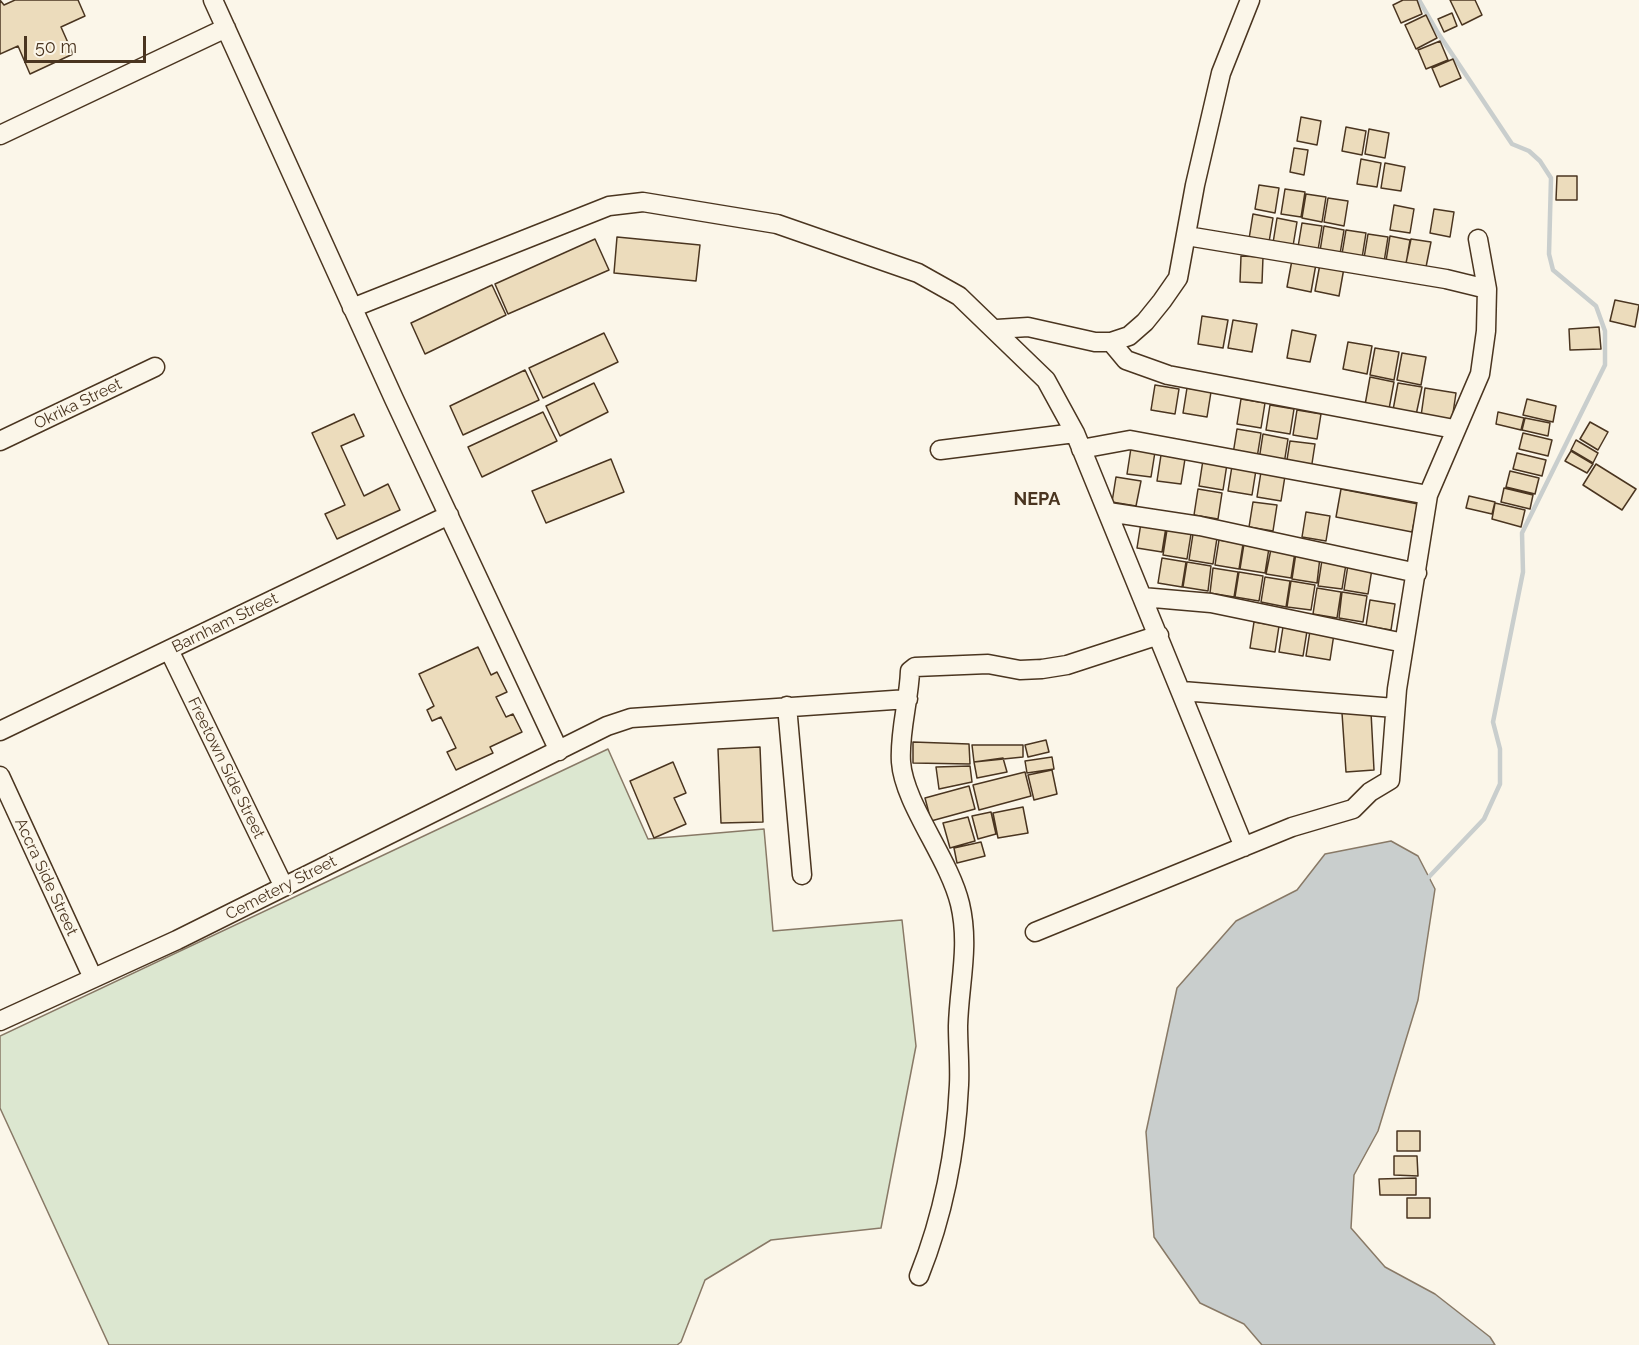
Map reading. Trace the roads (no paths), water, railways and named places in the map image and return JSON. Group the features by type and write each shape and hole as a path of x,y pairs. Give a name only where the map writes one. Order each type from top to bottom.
{"street":[{"path":"213,0 352,308 559,750"},
{"path":"997,329 1028,327 1095,342 1111,342 1129,336 1145,322 1162,301 1178,278 1195,185 1221,73 1250,0"},
{"path":"0,135 226,28"},
{"path":"352,308 609,206 643,202 777,224 908,270 959,296 997,329 1046,380 1078,441 1244,847"},
{"path":"1187,236 1446,279 1487,289"},
{"path":"1035,932 1292,827 1353,809 1370,792 1390,780 1395,708 1428,495 1454,429 1480,374 1486,331 1487,289 1478,239"},
{"path":"1111,342 1126,360 1168,375 1454,429"},
{"name":"Okrika Street","path":"0,441 155,367"},
{"path":"940,450 1130,440 1428,495"},
{"path":"1108,512 1212,528 1417,573"},
{"name":"Barnham Street","path":"0,731 449,515"},
{"path":"1142,597 1211,603 1404,644"},
{"path":"919,1276 937,1226 954,1132 959,1084 958,1025 965,948 960,904 949,869 913,800 901,763 910,671 915,667 988,664 1020,670 1042,669 1085,660 1159,635"},
{"name":"Freetown Side Street","path":"169,650 284,887"},
{"path":"1182,691 1395,708"},
{"name":"Cemetery Street","path":"0,1021 177,940 607,726 631,718 908,699"},
{"path":"787,706 802,875"},
{"name":"Accra Side Street","path":"0,776 93,978"}],"waterway":[{"path":"1419,0 1438,33 1512,144 1529,151 1540,161 1551,178 1549,254 1553,270 1596,306 1605,331 1605,365 1522,533 1523,572 1493,722 1500,749 1500,784 1484,819 1426,880"}],"district":[{"name":"NEPA","path":"1037,500"}]}
